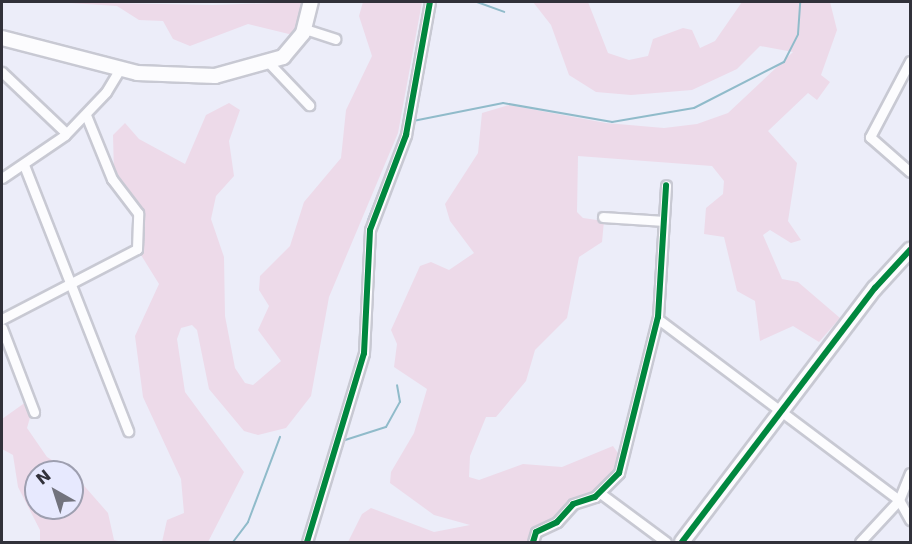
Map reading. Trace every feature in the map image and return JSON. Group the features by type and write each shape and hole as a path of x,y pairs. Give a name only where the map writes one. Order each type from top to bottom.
{"street":[{"path":"2,38 120,69 201,76 270,64 289,52 305,29 311,2"},
{"path":"307,543 364,353 370,230 406,135 430,2"},
{"path":"305,29 335,39"},
{"path":"910,61 870,137 910,172"},
{"path":"270,64 309,105"},
{"path":"2,178 24,165 86,115 120,69"},
{"path":"2,72 66,133"},
{"path":"2,319 133,253 141,230 134,206 112,179 86,115"},
{"path":"24,165 128,431"},
{"path":"533,543 536,532 557,522 573,504 600,493 619,473 658,319 666,185"},
{"path":"603,217 664,220"},
{"path":"682,543 880,281 910,250"},
{"path":"658,319 899,500 910,520"},
{"path":"2,328 34,412"},
{"path":"860,543 899,500 910,473"},
{"path":"600,493 666,543"}],"shaded area":[{"path":"54,2 213,5 306,2 293,35 248,24 190,46 173,39 163,21 139,20 117,6"},
{"path":"363,2 422,2 398,133 329,297 311,396 286,428 258,435 244,431 209,389 197,330 192,325 181,328 177,339 185,392 244,472 208,542 162,542 167,520 184,513 181,479 143,397 135,336 159,284 141,255 141,212 114,174 113,135 125,123 139,139 185,164 206,115 229,103 240,110 229,141 234,176 216,196 211,219 224,257 225,316 235,368 245,383 253,385 281,361 258,330 269,306 259,290 260,276 290,246 304,202 341,158 346,110 372,56 359,16"},
{"path":"533,2 588,2 608,53 629,60 648,56 653,39 683,28 692,30 700,48 715,41 742,2 830,2 837,30 821,75 830,82 817,100 808,93 768,131 797,163 788,221 801,240 791,243 770,230 763,235 782,279 798,282 840,318 819,342 793,326 760,341 755,301 737,291 724,237 704,234 706,208 723,194 724,181 712,166 578,156 577,212 583,218 604,221 602,242 579,257 567,318 535,350 526,381 496,417 486,417 470,456 469,477 479,480 523,464 562,467 613,446 620,456 616,472 529,542 348,542 362,514 371,508 434,532 470,525 434,515 390,483 391,472 414,433 427,389 394,367 397,344 391,330 420,266 431,262 449,270 474,253 450,221 445,204 478,153 482,113 509,105 606,123 664,128 697,124 728,113 793,52 760,46 737,69 692,90 631,95 596,92 569,75 551,25"},
{"path":"26,402 31,414 27,428 47,457 52,460 24,460 24,499 18,487 13,455 2,449 2,419"},
{"path":"84,486 108,513 114,540 123,542 40,542 40,530 35,520 84,520"}],"waterway":[{"path":"410,90 426,2"},
{"path":"477,2 504,12"},
{"path":"413,121 503,103 612,122 694,108 784,62 798,34 800,2"},
{"path":"364,266 368,220 392,159"},
{"path":"342,441 386,427 400,402 397,385"},
{"path":"233,542 248,522 280,437"}],"cycle path":[{"path":"307,542 364,353 370,230 406,135 430,2"},
{"path":"533,542 536,532 557,522 573,504 595,497 619,473 658,317 666,185"},
{"path":"682,542 875,288 910,250"}]}
